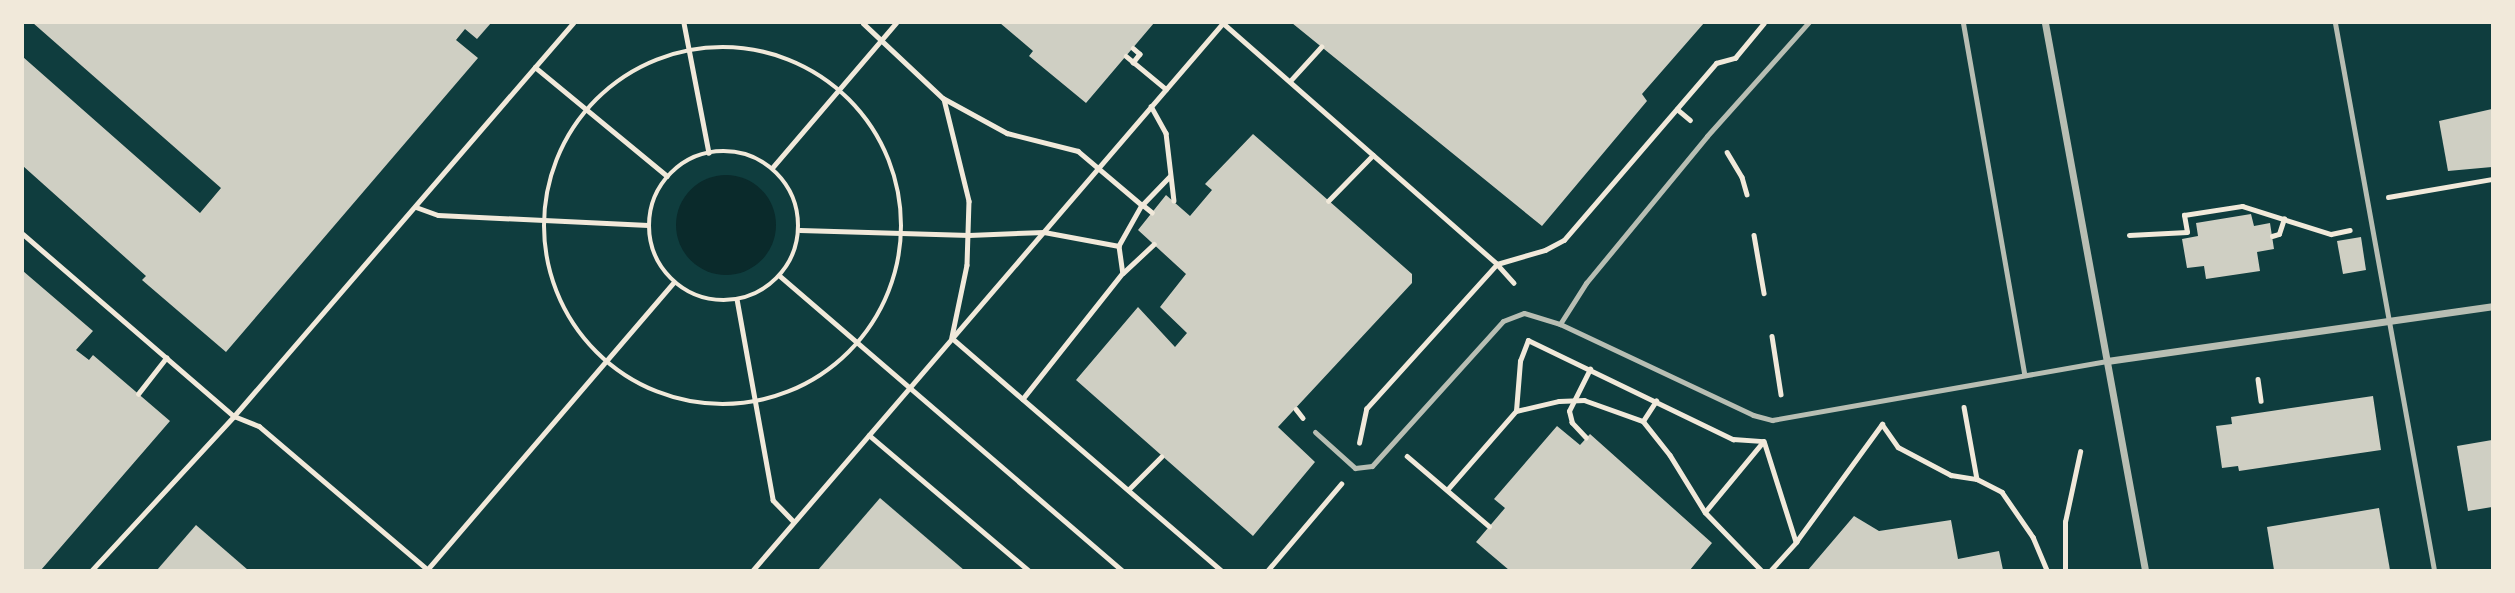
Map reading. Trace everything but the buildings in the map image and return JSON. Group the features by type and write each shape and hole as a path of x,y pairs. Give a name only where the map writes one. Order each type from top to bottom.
{"street":[{"path":"2045,23 2145,570"},
{"path":"2107,361 2492,306"}],"lane":[{"path":"1560,324 1586,283 1707,136 1808,23"},
{"path":"1963,23 2024,374"},
{"path":"2334,23 2434,570"},
{"path":"1315,432 1355,468 1372,466 1394,445 1503,321 1524,313 1560,324 1753,415 1772,420 2107,361"}],"path":[{"path":"92,570 234,416 573,23"},
{"path":"684,23 709,153"},
{"path":"863,23 883,38 943,98 1007,133 1040,143 1069,146 1152,213"},
{"path":"772,168 896,23"},
{"path":"752,570 1223,23 1291,80 1497,264 1514,283"},
{"path":"1268,570 1355,468 1366,409 1497,264 1545,250 1564,240 1716,63 1735,58 1764,23"},
{"path":"1291,80 1321,47"},
{"path":"1133,48 1140,54 1133,63"},
{"path":"730,49 769,54 794,62 839,90 871,121 893,165 902,210 902,233 890,291 859,342 813,381 756,401 701,404 675,400 625,378 584,340 553,288 545,222 548,183 555,161 575,121 601,93 643,64 690,51 730,49"},
{"path":"1126,56 1166,89"},
{"path":"535,67 667,176"},
{"path":"943,98 969,201 965,276 952,338"},
{"path":"1151,106 1166,134 1174,201"},
{"path":"1677,109 1690,120"},
{"path":"728,150 751,156 772,168 788,186 797,207 799,230 793,255 780,276 760,291 737,299 713,300 690,293 673,283 658,263 651,245 648,225 657,191 667,176 690,159 728,150"},
{"path":"1727,152 1737,167 1747,194"},
{"path":"1328,201 1373,155"},
{"path":"1122,273 1119,246 1142,205 1171,175"},
{"path":"2367,201 2492,179"},
{"path":"2129,235 2187,232 2184,215 2242,206 2331,234 2371,226"},
{"path":"416,207 438,215 648,225"},
{"path":"2272,236 2279,234 2284,219"},
{"path":"799,230 968,235 1044,232 1119,246"},
{"path":"23,234 234,416 259,426 428,570 673,283"},
{"path":"1754,235 1765,293"},
{"path":"1023,399 1122,273 1154,244"},
{"path":"780,276 1122,570"},
{"path":"737,299 773,500 793,521"},
{"path":"1772,336 1781,394"},
{"path":"952,338 1221,570"},
{"path":"1447,490 1516,411 1520,361 1528,340"},
{"path":"138,394 166,358"},
{"path":"1586,438 1572,424 1572,401 1590,369"},
{"path":"2258,379 2261,401"},
{"path":"1959,386 1977,478"},
{"path":"1516,411 1584,400 1643,421 1670,455 1705,512 1761,570"},
{"path":"1643,421 1656,401"},
{"path":"1771,570 1796,542 1882,424 1898,447 1951,475 1977,478 2002,492 2033,537 2047,570"},
{"path":"869,435 1028,570"},
{"path":"1705,512 1764,441 1796,542"},
{"path":"1394,445 1489,526"},
{"path":"2065,570 2065,522 2080,452"},
{"path":"1128,490 1161,457"}],"water":[{"path":"726,175 745,179 762,189 772,206 776,225 772,244 762,261 745,271 726,275 707,271 690,261 680,244 676,225 680,206 690,189 707,179"}]}
